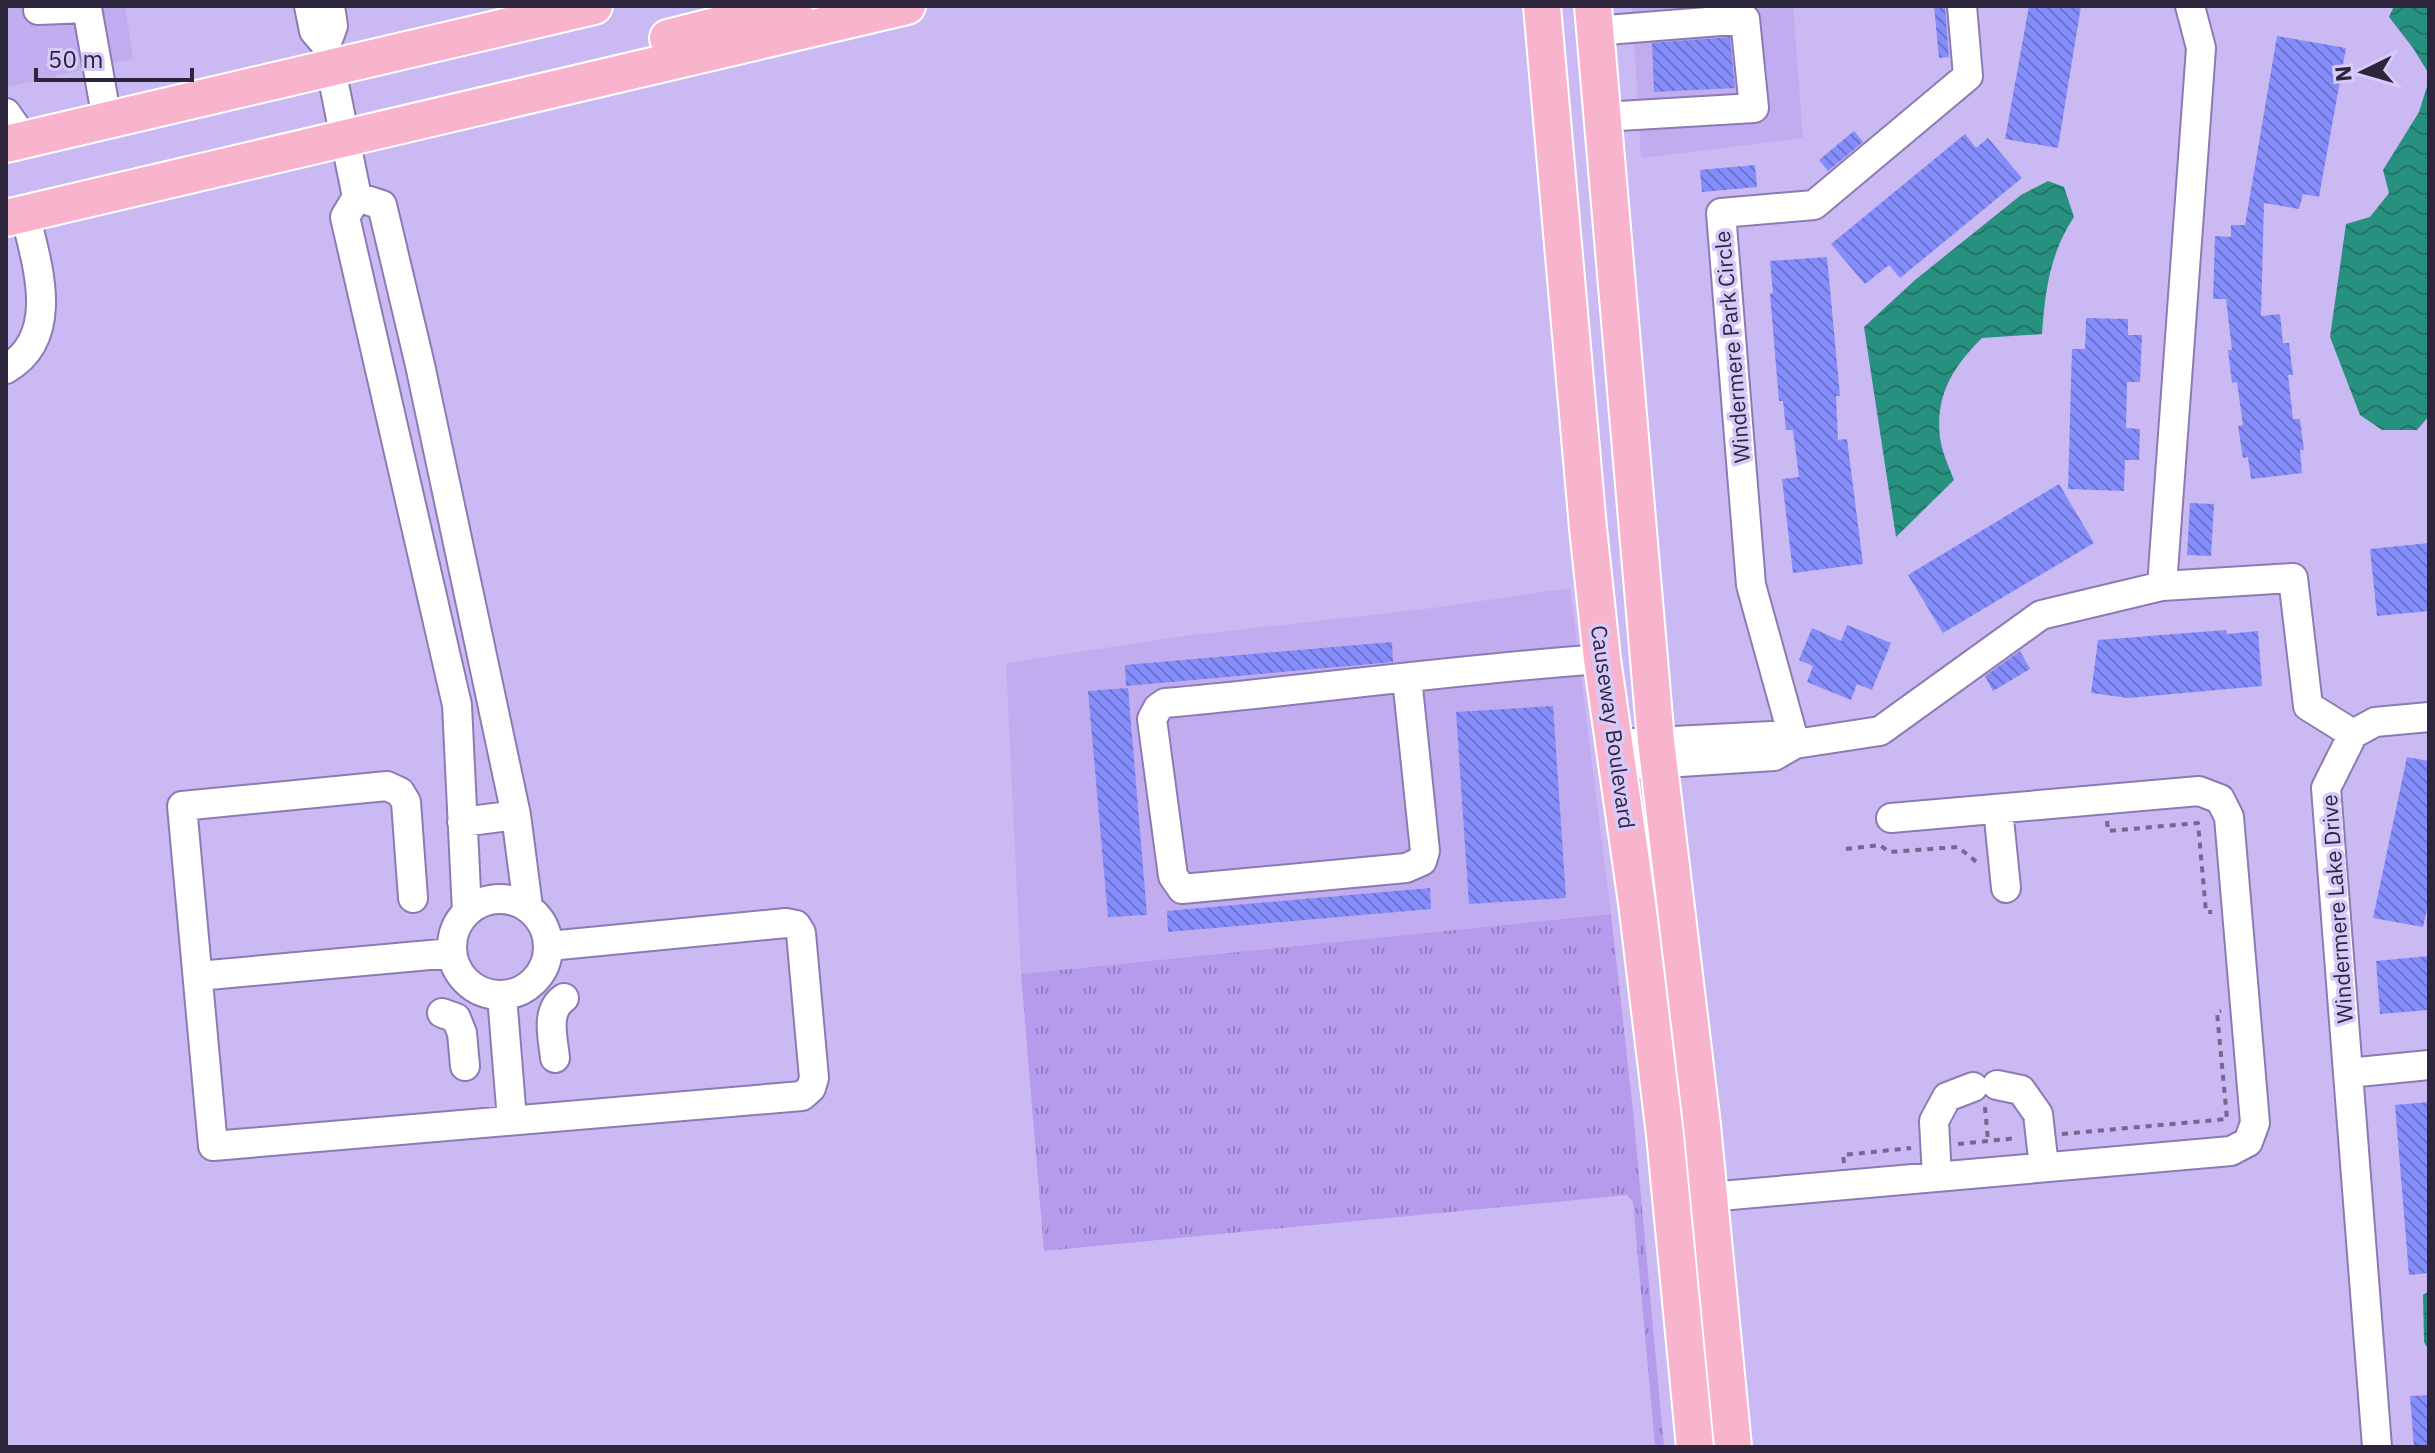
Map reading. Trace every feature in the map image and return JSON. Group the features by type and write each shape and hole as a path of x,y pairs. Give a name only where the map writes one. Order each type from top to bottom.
{"main road":[{"path":"12,132 107,120 328,56 594,6"},
{"path":"487,106 523,74 794,6"},
{"path":"15,216 907,6"},
{"name":"Causeway Boulevard","path":"1542,6 1588,528 1602,659 1665,1135 1695,1447"},
{"name":"Causeway Boulevard","path":"1594,18 1657,752 1709,1197 1733,1447"}],"street":[{"path":"309,6 314,31 328,56 357,197 345,217 457,705 467,912"},
{"path":"328,56 333,26 330,6"},
{"name":"Windermere Park Circle","path":"1795,744 1751,585 1721,213 1814,205 1968,76 1962,6"},
{"path":"2162,586 2201,48 2190,6"},
{"path":"38,10 87,8 107,120"},
{"path":"1594,18 1745,19 1754,108 1602,117"},
{"path":"357,197 382,205 420,365 516,815 528,907"},
{"path":"6,369 17,363 33,345 40,322 38,269 15,216"},
{"path":"1617,755 1772,736 1795,744 1880,731 2041,615 2162,586 2293,578 2308,706 2353,734 2375,722 2429,717"},
{"path":"1407,678 1425,851 1422,861 1411,868 1182,889 1176,884 1152,719 1165,703 1407,678 1602,659"},
{"name":"Windermere Lake Drive","path":"2353,734 2326,788 2377,1447"},
{"path":"413,898 406,802 400,792 387,786 182,806 213,1146 802,1096 811,1088 814,1078 801,933 796,925 786,923 549,946"},
{"path":"1709,1197 2231,1151 2248,1142 2255,1123 2229,817 2220,799 2199,791 1891,818"},
{"path":"1998,809 1998,880"},
{"path":"462,822 516,815"},
{"path":"496,899 512,900 528,907 539,917 546,930 549,946 544,969 537,980 516,993 502,996 479,991 468,984 460,974 452,953 453,936 467,912 480,903 496,899"},
{"path":"198,976 452,953"},
{"path":"502,996 512,1120"},
{"path":"555,1058 553,1014 556,1004 564,998"},
{"path":"442,1013 456,1018 462,1033 465,1066"},
{"path":"2348,1073 2429,1065"},
{"path":"1937,1177 1934,1121 1947,1097 1984,1090 2021,1090 2038,1114 2044,1167"}],"path":[{"path":"2106,815 2108,831 2198,823 2206,912 2217,911"},
{"path":"1846,849 1880,845 1889,852 1958,847 1998,880"},
{"path":"1984,1090 1988,1141"},
{"path":"1958,1144 2029,1137"}],"shaded area":[{"path":"6,6 125,6 133,59 6,87"},
{"path":"1632,6 1793,6 1803,138 1641,158"},
{"path":"1570,588 1611,914 1021,974 1006,663 1191,635 1433,608"}],"green space":[{"path":"1611,914 1633,1110 1664,1447 1655,1447 1633,1202 1627,1195 1044,1251 1021,974"}],"water":[{"path":"2394,6 2429,6 2429,74 2389,17"},
{"path":"2429,80 2429,416 2417,430 2382,430 2360,415 2330,337 2346,224 2370,217 2389,193 2383,170 2419,112"},
{"path":"2048,181 2064,187 2074,217 2059,244 2050,273 2042,334 1982,338 1962,360 1943,395 1939,423 1942,449 1954,480 1896,537 1864,327 1915,280 2021,195"},
{"path":"2429,1291 2429,1351 2424,1342 2423,1295"}],"building":[{"path":"1934,6 1945,6 1949,57 1939,58"},
{"path":"2029,6 2081,6 2058,148 2005,139"},
{"path":"2277,36 2346,48 2319,197 2303,194 2299,209 2264,203 2261,316 2280,314 2283,343 2289,343 2293,375 2288,375 2293,419 2300,419 2304,450 2300,450 2302,473 2251,479 2248,457 2243,458 2238,426 2243,425 2237,382 2232,383 2226,299 2213,299 2215,236 2231,237 2231,225 2245,225"},
{"path":"1730,37 1735,88 1654,92 1652,43"},
{"path":"1854,131 1863,142 1828,171 1819,160"},
{"path":"1965,134 1976,148 1988,138 2022,178 1900,278 1889,265 1865,284 1831,244"},
{"path":"1755,165 1757,187 1702,192 1700,170"},
{"path":"1827,257 1840,396 1836,396 1838,440 1847,439 1863,564 1793,573 1782,479 1799,477 1793,430 1786,430 1783,401 1779,401 1770,261"},
{"path":"2086,318 2128,319 2128,335 2142,335 2140,382 2127,382 2126,428 2140,429 2139,460 2125,460 2124,491 2068,489 2072,349 2085,349"},
{"path":"2059,484 2094,543 1943,633 1908,575"},
{"path":"2190,503 2214,504 2211,556 2187,555"},
{"path":"2429,543 2429,611 2377,616 2370,549"},
{"path":"1847,625 1891,643 1872,690 1857,684 1851,700 1807,682 1813,666 1799,660 1812,628 1841,641"},
{"path":"2226,630 2227,634 2258,631 2262,686 2128,698 2091,693 2098,640"},
{"path":"1392,642 1393,662 1126,686 1125,665"},
{"path":"2020,651 2030,669 1993,691 1985,676"},
{"path":"1128,688 1147,915 1108,917 1088,691"},
{"path":"1553,706 1566,898 1469,904 1456,712"},
{"path":"2407,757 2429,761 2429,901 2423,927 2373,918"},
{"path":"1430,888 1431,909 1168,932 1167,911"},
{"path":"2429,956 2429,1010 2380,1014 2376,961"},
{"path":"2429,1102 2429,1273 2409,1275 2395,1105"},
{"path":"2429,1395 2429,1447 2414,1447 2410,1396"}]}
